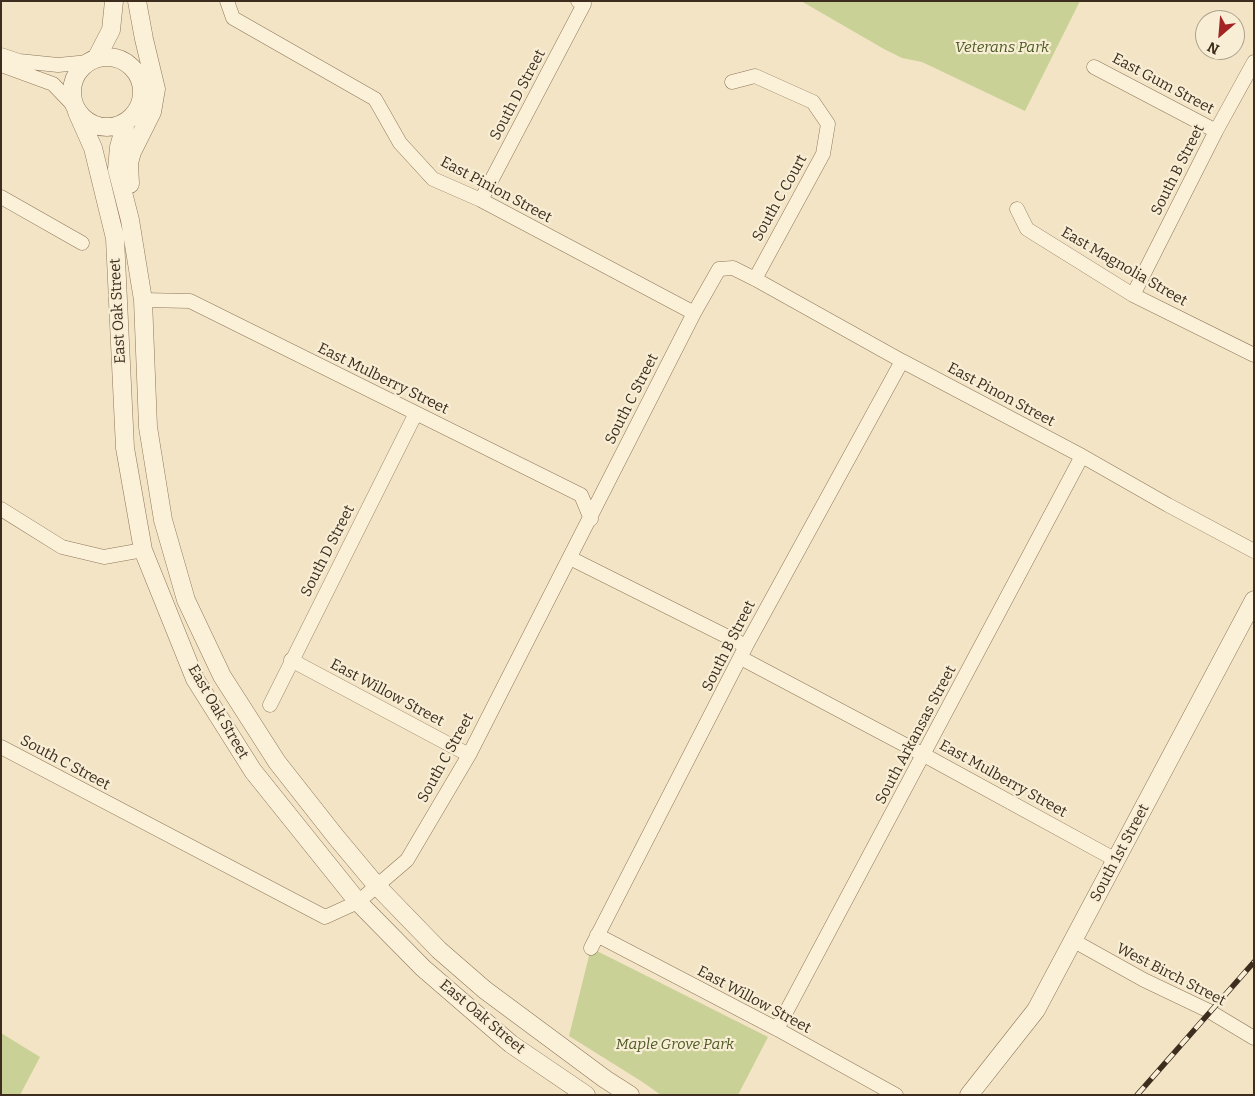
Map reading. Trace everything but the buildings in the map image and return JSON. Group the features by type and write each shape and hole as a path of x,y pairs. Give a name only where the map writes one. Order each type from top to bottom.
{"street":[{"path":"76,109 72,96 73,84 77,74 93,60 111,30 114,1"},
{"path":"1,65 53,84 92,124 104,128 116,127 126,122 138,109 142,92 135,70 129,1"},
{"name":"East Oak Street","path":"130,220 129,163 132,152 152,112 156,89 137,1"},
{"name":"East Pinion Street","path":"227,1 233,18 375,99 400,143 433,179 481,200 694,313"},
{"name":"South D Street","path":"481,200 581,3"},
{"path":"1,54 19,61 58,65 104,57 115,58 135,70"},
{"name":"South B Street","path":"1133,295 1216,131 1254,62"},
{"name":"East Gum Street","path":"1094,67 1216,131"},
{"name":"South C Court","path":"732,82 755,76 813,102 828,124 823,154 754,279"},
{"name":"East Oak Street","path":"76,109 93,148 115,238 125,448 143,550 195,679 253,771 358,902 423,968 512,1044 586,1095"},
{"name":"East Oak Street","path":"126,122 118,147 117,169 130,220 143,300 148,427 163,520 186,600 222,676 277,762 336,837 377,886 439,950 485,990 630,1095"},
{"path":"1,197 82,243"},
{"name":"East Magnolia Street","path":"1017,209 1027,230 1133,295 1254,355"},
{"name":"East Pinon Street","path":"732,268 902,362 1082,456 1254,551"},
{"name":"South C Street","path":"1,748 325,917 358,902 407,860 469,755 694,313 719,269 732,268"},
{"name":"East Mulberry Street","path":"143,300 190,302 581,495 590,519"},
{"name":"South B Street","path":"594,942 744,652 902,362"},
{"name":"South D Street","path":"270,704 416,413"},
{"name":"South Arkansas Street","path":"777,1029 1082,456"},
{"path":"1,510 62,547 104,558 143,550"},
{"name":"East Mulberry Street","path":"570,558 744,652 924,755 1116,860"},
{"name":"South 1st Street","path":"969,1095 1036,1010 1254,600"},
{"name":"East Willow Street","path":"291,660 469,755"},
{"name":"West Birch Street","path":"1074,941 1144,980 1209,1011 1254,1038"},
{"name":"East Willow Street","path":"594,942 777,1029 896,1095"}],"green space":[{"name":"Veterans Park","path":"801,1 1080,1 1025,111 922,62 902,58"},
{"name":"Maple Grove Park","path":"591,948 768,1037 738,1095 661,1095 569,1036"},
{"path":"1,1033 40,1057 20,1095 1,1095"}],"railway":[{"path":"1137,1095 1254,962"}]}
